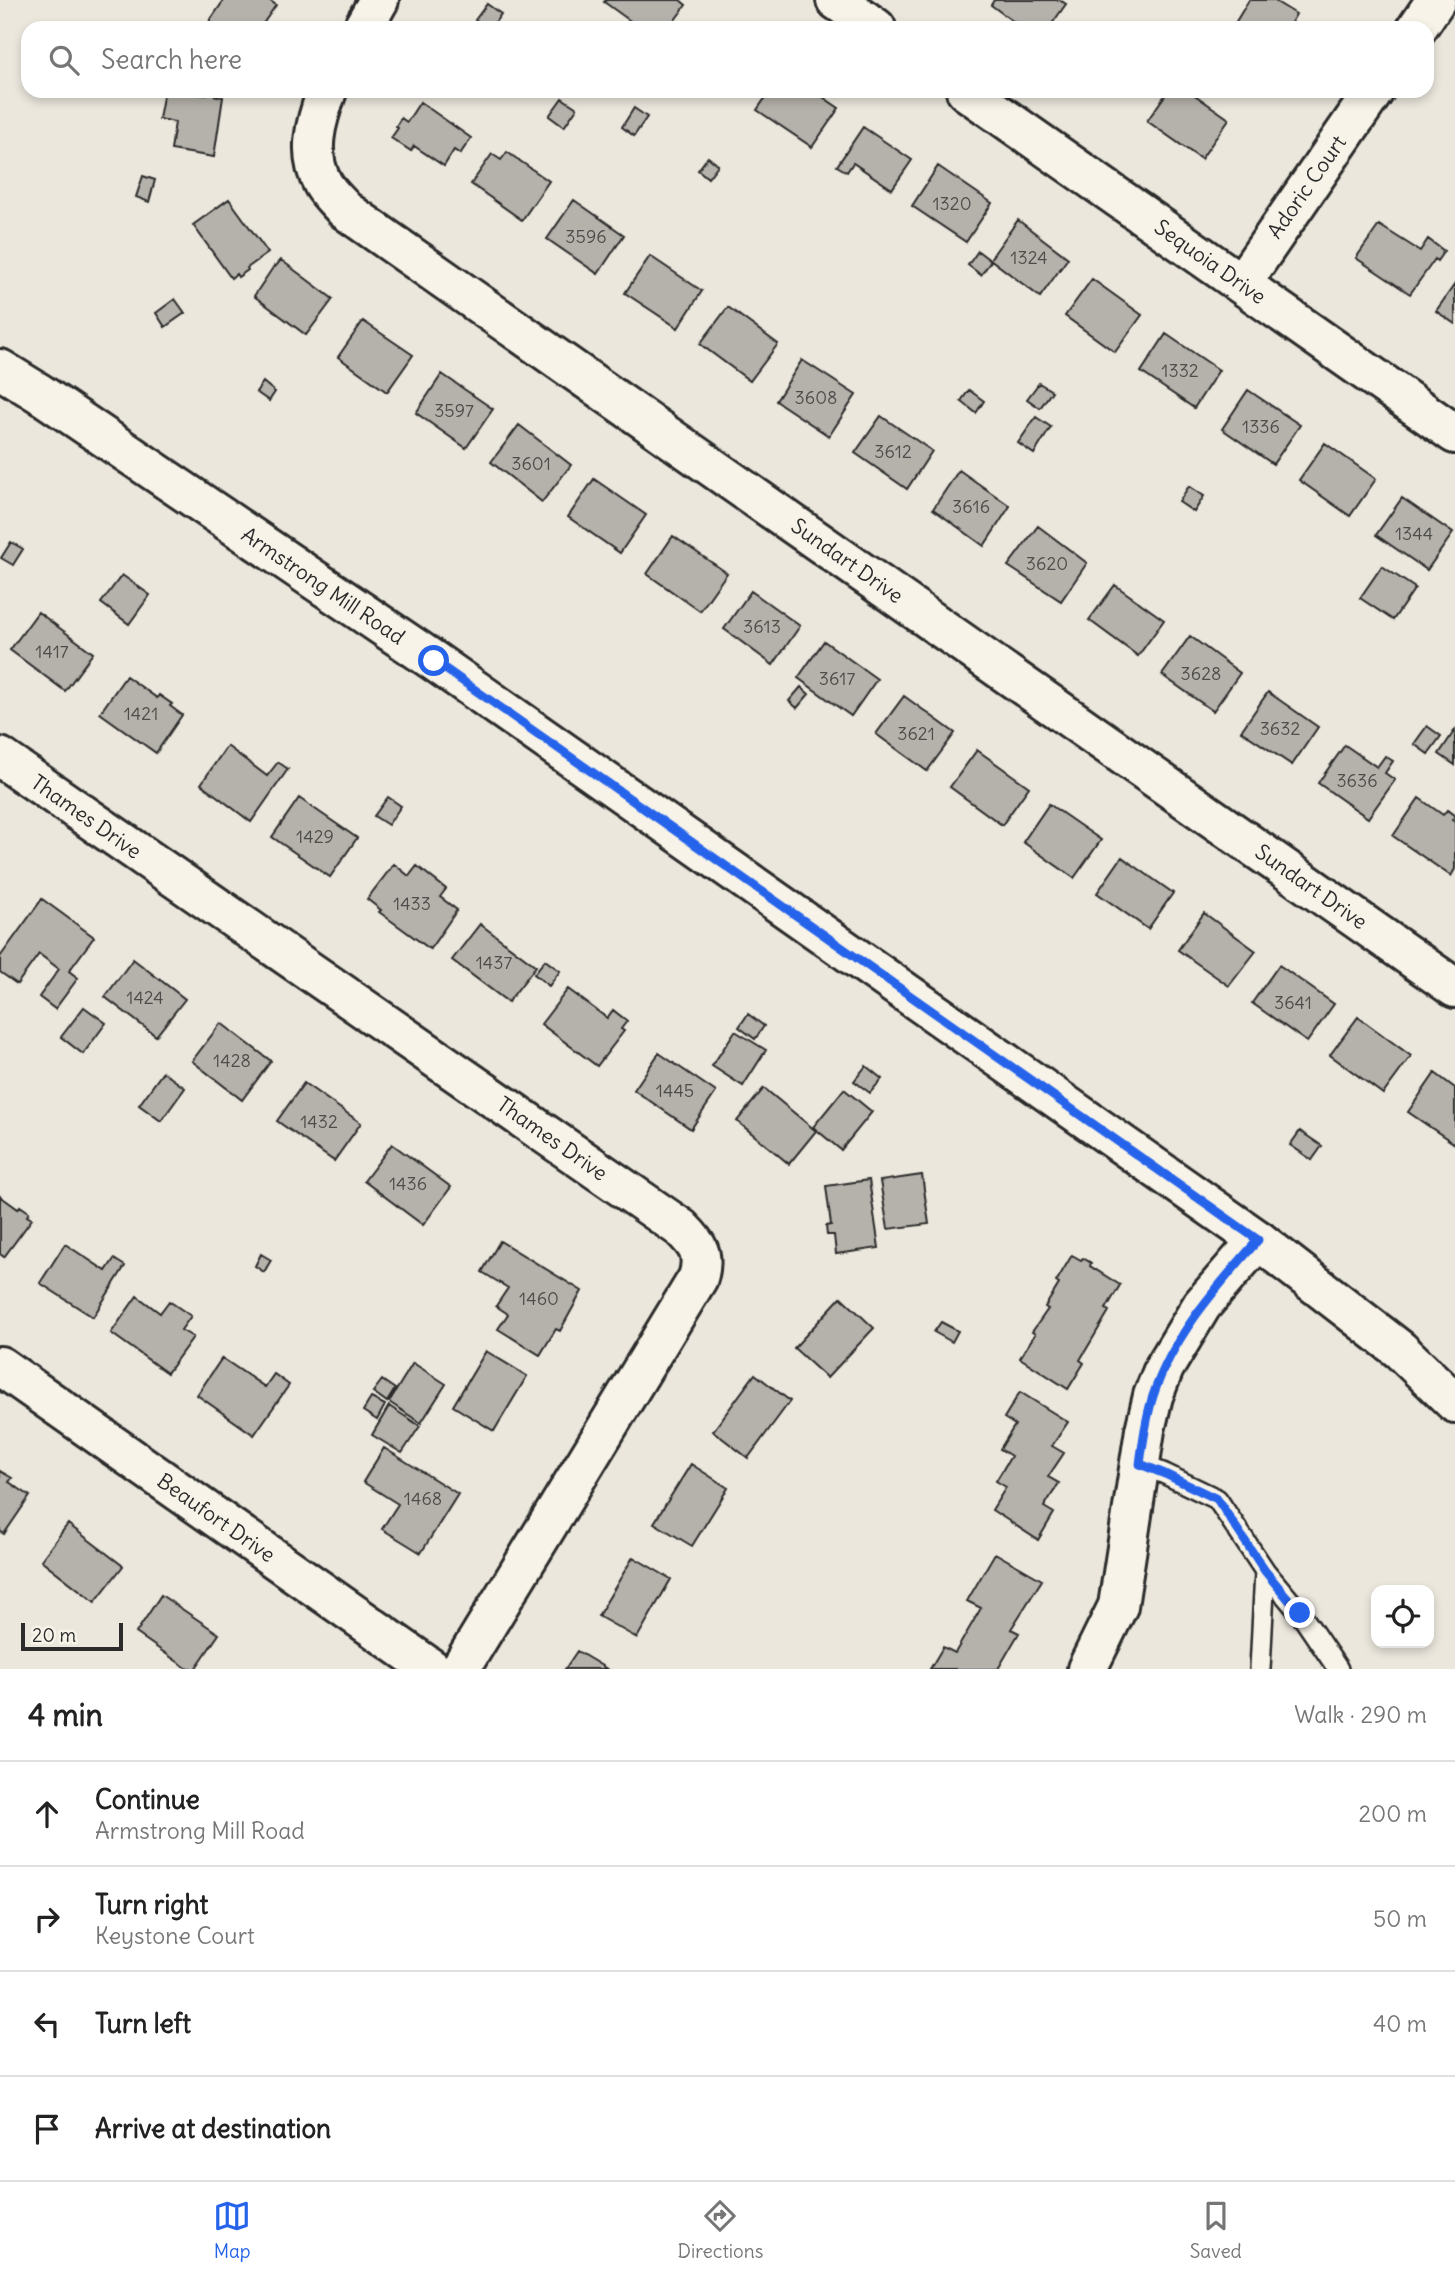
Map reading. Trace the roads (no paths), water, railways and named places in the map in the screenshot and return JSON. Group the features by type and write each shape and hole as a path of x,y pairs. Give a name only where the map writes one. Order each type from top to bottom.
{"street":[{"path":"367,21 379,0"},
{"path":"836,0 878,17"},
{"path":"1422,21 1436,0"},
{"name":"Sundart Drive","path":"324,98 318,114 314,140 315,166 324,186 345,210 1455,988"},
{"name":"Sequoia Drive","path":"976,98 1455,434"},
{"name":"Adoric Court","path":"1241,284 1369,98"},
{"name":"Armstrong Mill Road","path":"0,369 40,393 434,661 1258,1240 1400,1350 1455,1403"},
{"name":"Thames Drive","path":"0,757 681,1228 695,1242 700,1254 698,1278 460,1669"},
{"path":"1087,1669 1118,1606 1153,1395 1164,1368 1202,1305 1258,1240"},
{"name":"Beaufort Drive","path":"0,1366 432,1669"}],"lane":[{"path":"1140,1464 1217,1499 1265,1571 1300,1613 1339,1669"},
{"path":"1260,1669 1265,1571"}]}
